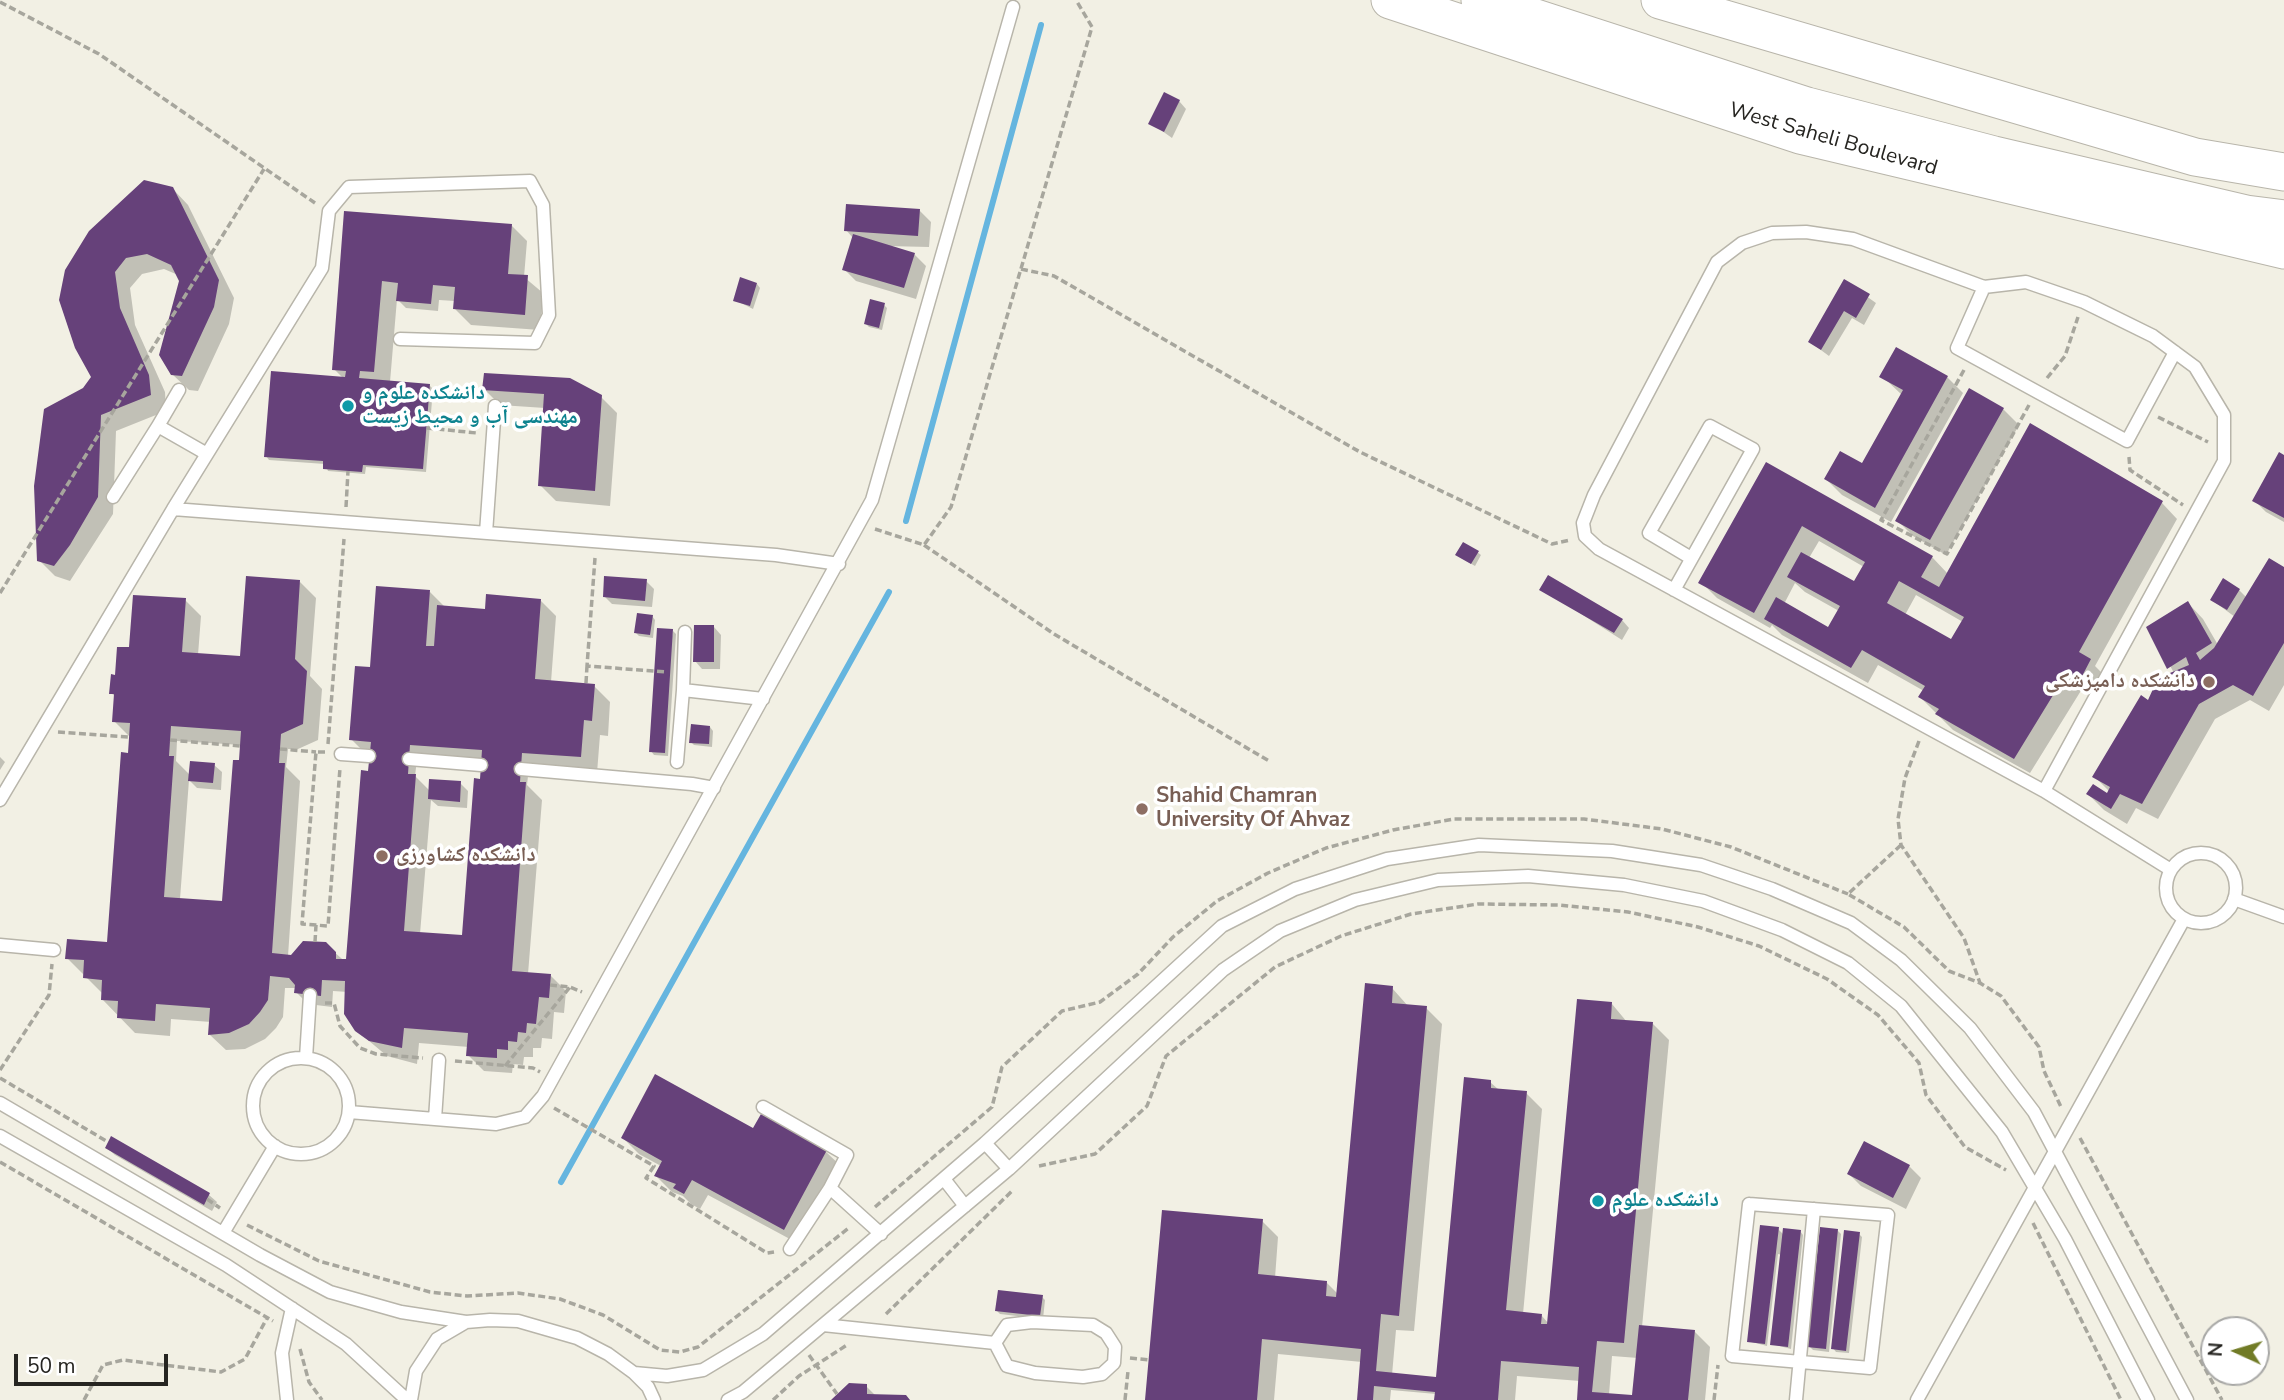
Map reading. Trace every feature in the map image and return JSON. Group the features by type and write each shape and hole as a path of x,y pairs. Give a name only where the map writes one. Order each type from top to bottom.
{"main road":[{"name":"West Saheli Boulevard","path":"1390,0 1800,135 2284,250"},
{"name":"West Saheli Boulevard","path":"1480,0 1807,106 2007,158 2246,214 2284,219"},
{"path":"1660,0 2195,157 2284,172"}],"lane":[{"path":"349,1112 496,1124 526,1117 540,1100 839,564 872,500 1013,7"},
{"path":"0,800 173,509 322,268 329,211 349,187 530,181 543,205 549,315 535,343 400,339"},
{"path":"2044,791 2224,461 2224,415 2195,367 2153,336 2084,302 2026,282 1984,287 1853,239 1806,232 1772,233 1742,243 1717,262 1594,495 1583,523 1585,536 1599,549 2044,791 2171,870"},
{"path":"1984,287 1957,348 2127,442 2175,352"},
{"path":"113,497 179,390"},
{"path":"486,533 495,406"},
{"path":"158,426 207,454"},
{"path":"1674,590 1753,449 1710,426 1649,533 1691,558"},
{"path":"173,509 776,555 839,564"},
{"path":"677,761 685,632"},
{"path":"683,690 763,699"},
{"path":"341,754 369,756"},
{"path":"409,759 481,765"},
{"path":"521,769 692,784 714,789"},
{"path":"634,1373 667,1376 703,1370 763,1334 985,1143 1222,926 1294,889 1387,859 1479,845 1612,851 1701,865 1772,889 1851,923 1901,960 1970,1028 2034,1112 2187,1400"},
{"path":"2196,853 2212,854 2225,862 2234,876 2234,899 2220,918 2206,923 2184,919 2176,914 2168,900 2165,885 2171,870 2181,858 2196,853"},
{"path":"728,1400 741,1396 1009,1169 1223,970 1280,931 1355,900 1438,880 1528,876 1624,885 1703,901 1782,930 1848,963 1901,1006 2002,1132 2065,1239 2148,1400"},
{"path":"2234,899 2284,917"},
{"path":"1917,1400 2184,919"},
{"path":"0,945 54,950"},
{"path":"306,1058 309,999"},
{"path":"290,1059 313,1059 334,1070 347,1089 349,1112 341,1134 324,1149 301,1155 275,1146 261,1133 253,1111 256,1088 269,1069 290,1059"},
{"path":"435,1119 439,1060"},
{"path":"0,1103 330,1292 401,1312 466,1322 499,1320 541,1326 577,1338 608,1354 649,1387 654,1400"},
{"path":"763,1107 847,1155 830,1188 790,1249"},
{"path":"0,1136 226,1265 346,1344 409,1400 416,1371 437,1339 466,1322"},
{"path":"985,1143 1009,1169"},
{"path":"223,1233 275,1146"},
{"path":"944,1179 965,1206"},
{"path":"830,1188 881,1234"},
{"path":"1749,1204 1888,1216 1870,1368 1798,1362 1732,1356 1749,1204"},
{"path":"1796,1400 1814,1209"},
{"path":"287,1400 282,1353 292,1308"},
{"path":"1032,1322 1093,1325 1106,1333 1115,1347 1114,1363 1102,1374 1083,1377 1035,1373 1006,1366 995,1343 1007,1325 1032,1322"},
{"path":"823,1325 995,1343"}],"path":[{"path":"924,545 951,507 1092,27 1076,0"},
{"path":"0,2 99,54 329,211"},
{"path":"0,593 264,169"},
{"path":"1021,269 1054,276 1360,452 1552,544 1585,536"},
{"path":"1972,356 1881,520 1947,554 2036,391 2065,356 2084,302"},
{"path":"2144,410 2224,450"},
{"path":"427,428 493,434"},
{"path":"2127,442 2130,470 2195,513"},
{"path":"860,524 924,545 1054,634 1269,761"},
{"path":"586,683 596,542"},
{"path":"587,666 683,673"},
{"path":"1924,726 1905,778 1898,819 1901,845 1964,937 1980,983"},
{"path":"43,727 60,733 129,737"},
{"path":"170,740 240,746"},
{"path":"280,749 316,751"},
{"path":"207,1199 262,1234 319,1261 372,1278 430,1292 467,1296 518,1293 560,1299 603,1315 660,1350 680,1352 698,1347 863,1217 992,1107 1002,1067 1062,1011 1100,1002 1138,974 1172,937 1217,901 1268,873 1326,848 1393,830 1454,819 1584,819 1662,829 1731,847 1848,894"},
{"path":"1037,1166 1095,1154 1147,1105 1166,1056 1275,967 1341,936 1411,914 1478,904 1559,905 1628,912 1759,946 1827,979 1878,1016 1919,1063 1926,1096 1965,1147 2010,1173 2121,1400"},
{"path":"314,942 316,925"},
{"path":"0,1070 49,995 54,950"},
{"path":"550,985 570,986 597,999"},
{"path":"505,1066 570,986"},
{"path":"309,999 334,1003 340,1026 360,1048 376,1054 533,1068 552,1079"},
{"path":"0,1078 108,1142"},
{"path":"540,1100 654,1166 646,1178 767,1253 790,1249"},
{"path":"0,1162 287,1329 304,1354 309,1382 322,1400"},
{"path":"773,1400 799,1376 870,1330 1021,1181"},
{"path":"84,1400 103,1365 123,1360 220,1371 245,1359 267,1318"},
{"path":"1130,1358 1149,1360"}],"building":[{"path":"1164,92 1180,100 1164,132 1148,124"},
{"path":"144,180 173,187 219,280 214,307 182,376 171,375 159,355 179,281 171,265 147,254 126,258 115,272 120,308 149,375 151,395 101,415 98,497 70,545 54,566 37,561 34,486 44,409 83,388 91,377 75,348 59,300 65,270 89,231"},
{"path":"846,204 920,209 918,236 844,231"},
{"path":"344,211 512,224 508,274 528,275 525,315 453,309 455,287 433,285 431,304 396,301 398,283 382,281 374,372 360,371 359,378 430,384 423,469 363,465 362,472 323,469 323,461 264,457 271,371 345,377 346,371 332,370"},
{"path":"853,234 915,253 904,288 842,270"},
{"path":"740,277 757,283 750,306 733,301"},
{"path":"1844,279 1870,294 1856,318 1844,311 1821,350 1808,342"},
{"path":"870,299 885,303 879,328 864,324"},
{"path":"1896,347 1948,376 1875,508 1824,479 1840,451 1862,463 1903,390 1879,377"},
{"path":"484,373 570,378 602,395 595,491 538,486 544,394 482,390"},
{"path":"1969,388 2004,408 1930,540 1895,521"},
{"path":"2030,423 2163,501 2079,652 2091,659 2079,682 2066,674 2014,759 1935,714 1939,709 1918,697 1925,686 1862,650 1851,668 1764,619 1776,597 1828,627 1840,606 1787,577 1801,552 1854,581 1865,562 1802,526 1754,613 1698,583 1766,462 1933,556 1921,577 1939,587","holes":["1899,581 1964,617 1951,639 1887,603"]},
{"path":"2279,452 2284,455 2284,518 2252,501"},
{"path":"1463,542 1479,551 1471,564 1455,555"},
{"name":"دانشکده دامپزشکی","path":"2269,558 2284,567 2284,643 2253,696 2233,685 2199,704 2142,804 2120,794 2111,809 2086,794 2093,784 2107,793 2110,787 2092,777 2141,695 2148,700 2158,678 2189,665 2186,657 2167,669 2146,627 2188,601 2212,643 2196,653 2200,660 2214,648"},
{"path":"1548,575 1623,619 1614,633 1539,590"},
{"path":"246,576 300,580 295,659 307,671 303,724 281,734 279,763 285,763 272,953 291,955 303,941 326,942 336,952 336,959 346,959 361,770 368,771 371,742 349,740 355,666 370,667 376,586 430,590 426,646 434,646 437,605 485,609 486,594 541,599 535,679 595,684 592,721 584,720 581,757 522,753 520,782 526,782 512,971 551,974 549,998 539,997 536,1024 527,1023 526,1033 518,1032 517,1042 508,1041 508,1050 497,1049 497,1058 466,1056 468,1033 404,1028 402,1048 369,1041 355,1031 344,1014 345,981 322,980 321,996 294,993 295,985 289,978 270,976 268,1000 260,1012 249,1024 229,1033 208,1035 210,1008 156,1004 155,1021 117,1018 118,1001 101,1000 102,980 83,978 84,960 65,959 67,939 107,942 121,752 128,753 130,723 112,722 114,694 109,694 111,674 115,675 117,647 129,647 133,595 186,598 182,652 240,656","holes":["171,726 241,731 239,760 233,760 222,901 164,897 174,756 169,756","410,745 482,750 480,779 474,778 462,935 404,931 416,774 408,774"]},
{"path":"604,576 647,579 645,601 603,597"},
{"path":"2223,578 2240,589 2227,610 2210,600"},
{"path":"637,613 653,615 650,635 634,633"},
{"path":"694,625 714,625 714,662 693,662"},
{"path":"657,628 673,629 665,753 649,752"},
{"path":"691,724 710,726 709,744 689,743"},
{"path":"190,761 215,763 213,783 188,781"},
{"path":"429,779 461,781 460,802 428,799"},
{"path":"1365,983 1393,986 1392,1003 1427,1006 1399,1316 1381,1314 1376,1371 1436,1377 1464,1077 1491,1080 1491,1088 1527,1091 1506,1310 1542,1314 1541,1324 1547,1324 1577,999 1612,1002 1611,1019 1653,1022 1624,1343 1597,1341 1592,1392 1632,1395 1639,1325 1695,1330 1688,1400 1577,1400 1579,1367 1501,1361 1498,1400 1434,1400 1435,1392 1374,1386 1373,1400 1357,1400 1361,1349 1262,1339 1257,1400 1145,1400 1162,1210 1263,1219 1258,1274 1327,1281 1326,1296 1336,1297"},
{"path":"655,1074 753,1128 761,1114 827,1150 784,1230 692,1180 684,1194 673,1188 676,1184 654,1176 662,1161 621,1138"},
{"path":"111,1136 210,1193 204,1205 105,1148"},
{"path":"1864,1141 1910,1165 1893,1198 1847,1174"},
{"path":"1760,1225 1779,1227 1765,1344 1747,1342"},
{"path":"1820,1227 1838,1229 1826,1349 1807,1347"},
{"path":"1783,1228 1801,1230 1788,1347 1770,1345"},
{"path":"1844,1230 1860,1232 1846,1351 1831,1349"},
{"path":"998,1290 1043,1295 1040,1316 995,1311"},
{"path":"849,1383 867,1384 867,1394 906,1395 910,1400 831,1400"}],"waterway":[{"path":"906,521 1041,25"},
{"path":"561,1182 889,592"}],"place":[{"name":"دانشکده علوم و مهندسی آب و محیط زیست","path":"348,406"},
{"name":"دانشکده دامپزشکی","path":"2209,682"},
{"name":"Shahid Chamran University Of Ahvaz","path":"1142,809"},
{"name":"دانشکده کشاورزی","path":"382,856"},
{"name":"دانشکده علوم","path":"1598,1201"}]}
